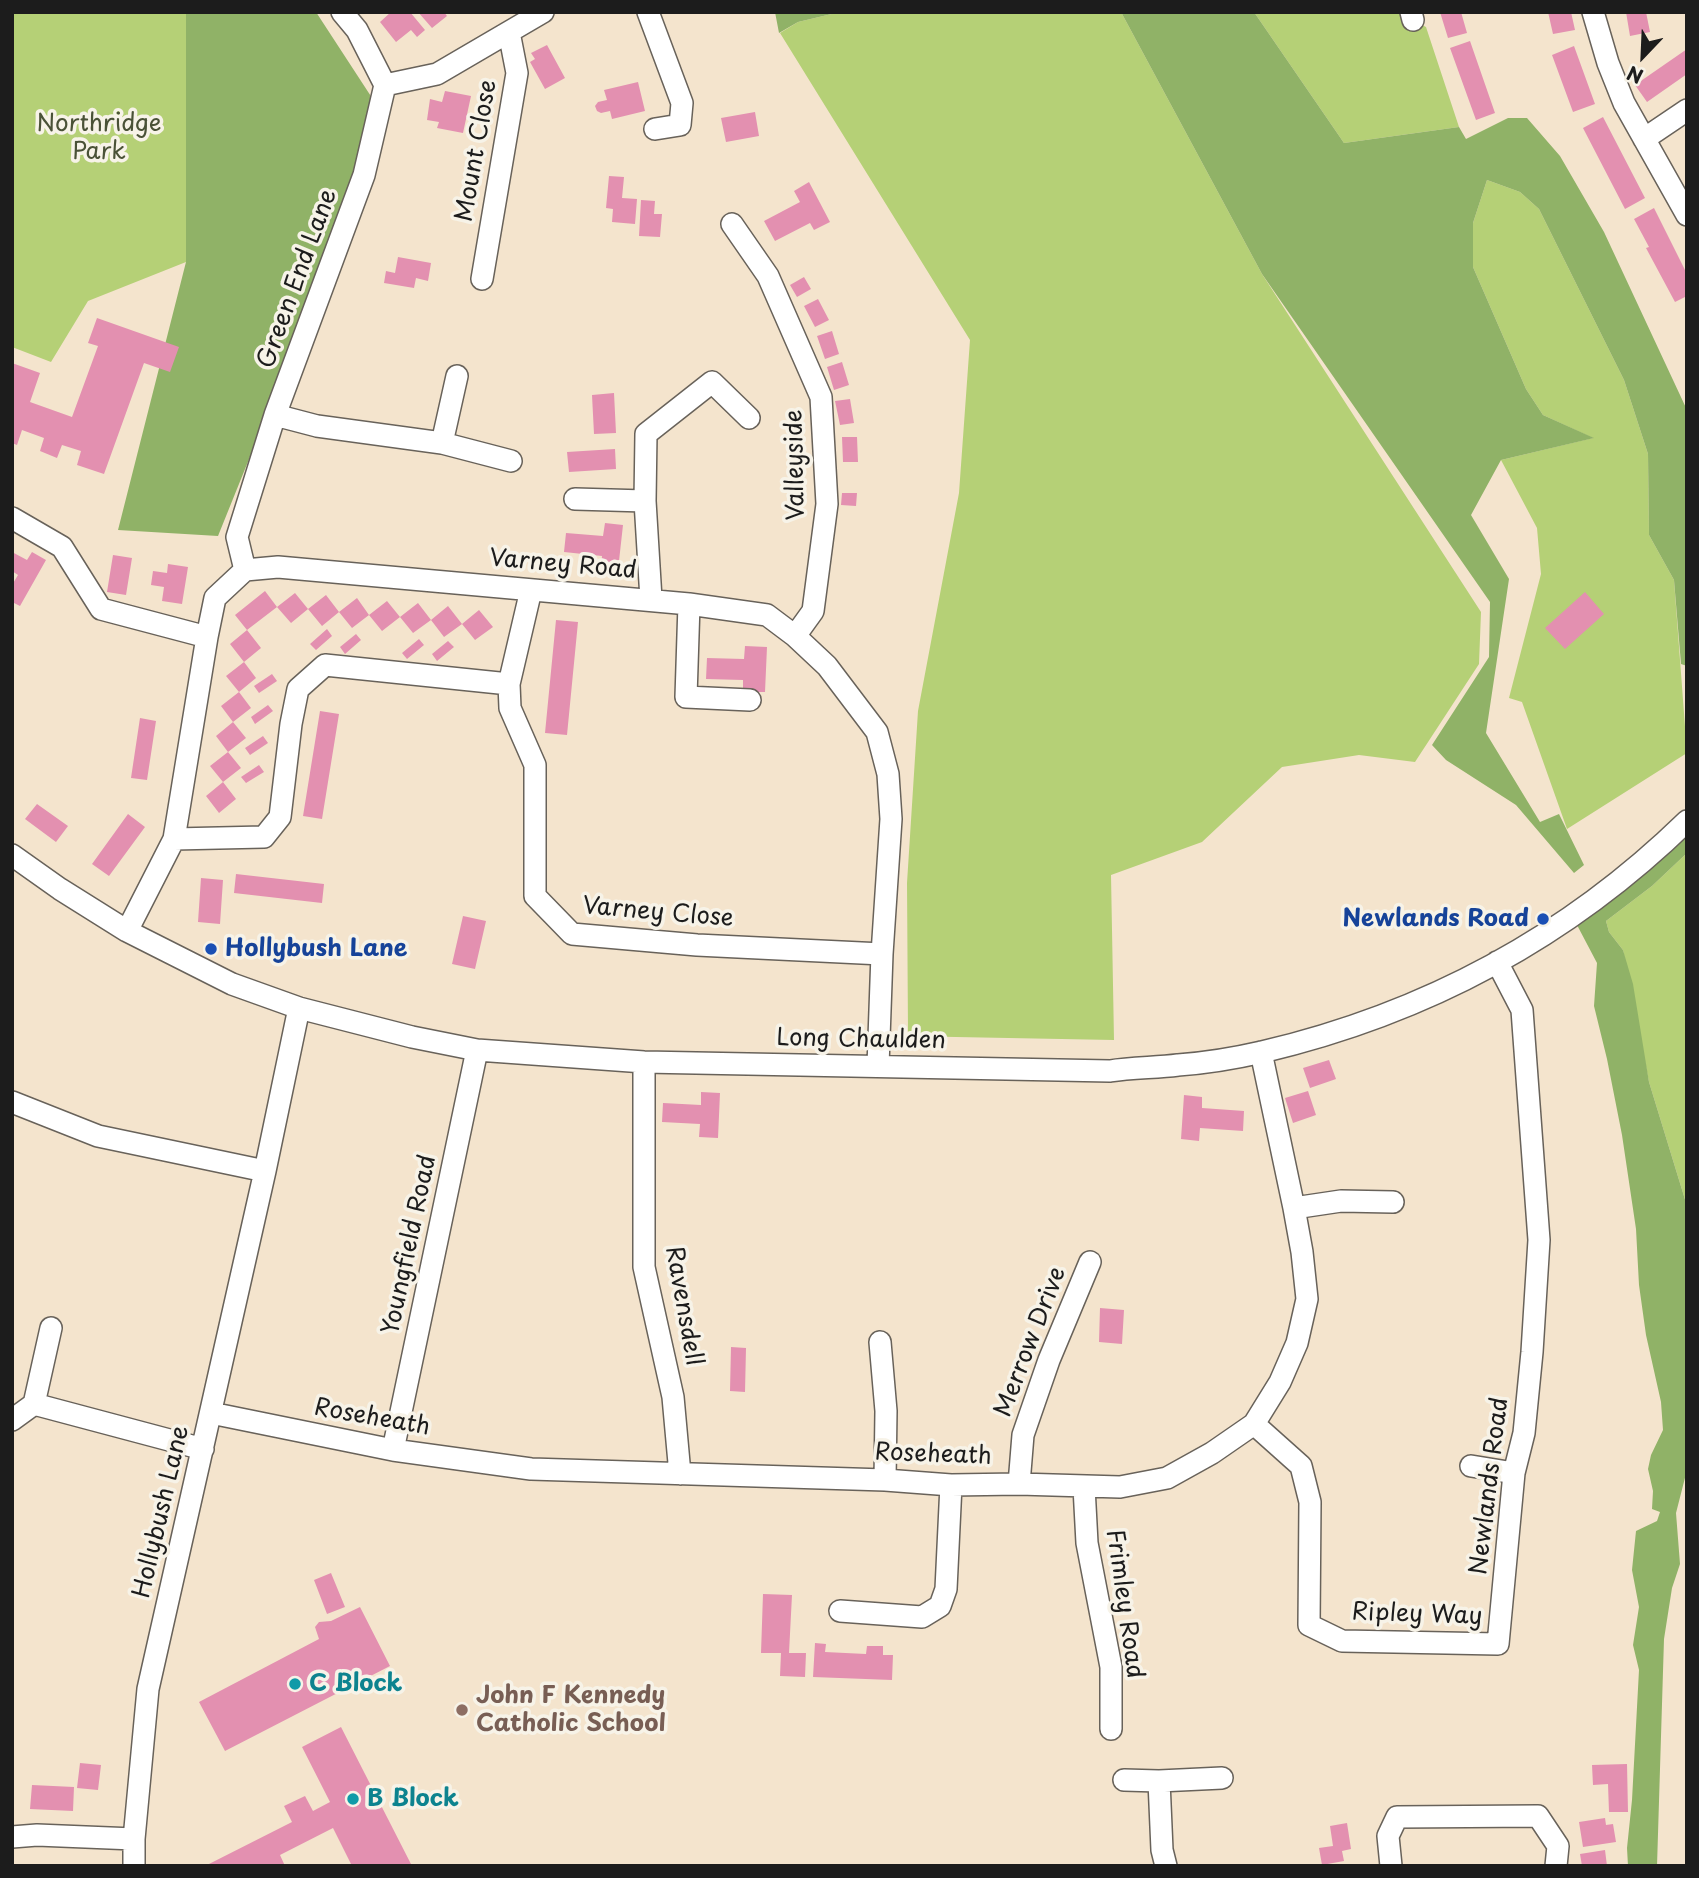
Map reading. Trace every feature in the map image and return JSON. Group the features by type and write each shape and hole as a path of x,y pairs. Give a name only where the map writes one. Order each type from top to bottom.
{"street":[{"path":"342,12 357,30 385,85 437,74 543,12"},
{"path":"648,12 682,103 680,125 655,129"},
{"path":"1594,12 1608,63 1620,93 1687,215"},
{"name":"Mount Close","path":"482,279 517,73 509,32"},
{"name":"Green End Lane","path":"245,570 237,537 275,415 364,174 385,85"},
{"path":"1644,139 1687,110"},
{"name":"Valleyside","path":"732,224 768,276 821,397 827,504 813,611 795,636"},
{"path":"442,443 457,376"},
{"path":"651,599 645,501 646,434 712,382 749,418"},
{"path":"275,415 317,426 442,443 511,461"},
{"path":"575,499 645,501"},
{"path":"12,518 62,547 101,609 207,636"},
{"name":"Varney Road","path":"245,570 278,566 651,599 767,615 795,636 827,666 877,732 888,774 891,819 878,1066"},
{"path":"127,931 174,839 215,598 245,570"},
{"path":"174,839 264,837 280,817 298,689 325,665 509,684 531,590"},
{"path":"689,604 686,697 750,701"},
{"name":"Varney Close","path":"509,684 510,708 535,765 535,896 572,934 697,945 882,954"},
{"name":"Long Chaulden","path":"12,855 127,931 232,984 299,1008 412,1037 477,1050 644,1062 1110,1070 1181,1065 1261,1052 1380,1018 1456,985 1575,916 1661,846 1687,821"},
{"name":"Newlands Road","path":"1497,962 1522,1010 1539,1240 1524,1433 1514,1473 1499,1644"},
{"name":"Hollybush Lane","path":"134,1866 134,1839 148,1689 299,1008"},
{"name":"Youngfield Road","path":"393,1450 477,1050"},
{"name":"Roseheath","path":"211,1413 393,1450 531,1469 886,1480 951,1485 1084,1487 1120,1487 1167,1478 1212,1453 1254,1424 1280,1382 1297,1343 1307,1298 1294,1208 1261,1052"},
{"name":"Ravensdell","path":"644,1062 644,1267 673,1397 680,1474"},
{"path":"12,1102 98,1136 265,1171"},
{"path":"1294,1208 1341,1201 1393,1202"},
{"name":"Merrow Drive","path":"1019,1484 1023,1435 1049,1360 1090,1262"},
{"path":"12,1420 34,1404 51,1328"},
{"path":"880,1342 886,1411 886,1480"},
{"path":"12,1401 34,1404 203,1449"},
{"name":"Ripley Way","path":"1254,1424 1301,1466 1310,1503 1309,1625 1342,1641 1499,1644"},
{"path":"1471,1466 1514,1473"},
{"path":"840,1611 922,1617 940,1606 946,1589 951,1485"},
{"name":"Frimley Road","path":"1084,1487 1087,1543 1111,1667 1111,1728"},
{"path":"1124,1780 1159,1782 1222,1778"},
{"path":"1159,1782 1162,1850 1167,1866"},
{"path":"1391,1866 1388,1836 1397,1817 1538,1816 1558,1846 1556,1866"},
{"path":"12,1837 37,1835 134,1839"}],"green space":[{"name":"Northridge Park","path":"12,12 186,12 186,262 88,301 51,362 12,347"},
{"path":"186,12 316,12 376,104 343,226 218,536 118,530 186,262"},
{"path":"775,12 840,12 798,22 779,33"},
{"path":"840,12 1121,12 1262,274 1481,612 1479,664 1415,762 1359,755 1282,767 1202,842 1111,875 1114,1040 903,1036 908,1032 907,883 918,711 959,493 970,340 780,33 798,22"},
{"path":"1121,12 1254,12 1344,143 1459,127 1466,139 1508,118 1527,118 1560,156 1604,232 1687,410 1687,666 1681,664 1674,580 1649,535 1648,454 1624,380 1539,209 1520,192 1487,180 1473,223 1473,267 1526,389 1543,415 1594,438 1501,460 1471,515 1509,579 1486,733 1540,822 1559,814 1584,865 1574,873 1516,805 1446,760 1432,745 1489,657 1490,602 1262,274"},
{"path":"1254,12 1407,12 1408,18 1426,27 1459,127 1344,143"},
{"path":"1487,180 1520,192 1539,209 1624,380 1648,454 1649,535 1674,580 1687,753 1567,829 1522,702 1509,698 1541,574 1537,528 1501,460 1593,438 1543,415 1526,389 1473,267 1473,223"},
{"path":"1687,834 1687,853 1652,886 1606,921 1609,932 1623,950 1633,984 1649,1082 1687,1206 1687,1470 1676,1513 1680,1564 1672,1588 1664,1639 1657,1866 1628,1866 1639,1670 1633,1645 1639,1607 1632,1570 1636,1531 1657,1521 1660,1512 1652,1509 1653,1491 1648,1469 1651,1455 1663,1430 1661,1402 1646,1335 1639,1285 1636,1229 1622,1135 1594,1006 1597,963 1577,925 1623,892"},
{"path":"1687,853 1687,1206 1649,1082 1623,950 1609,932 1606,921 1652,886"}],"building":[{"path":"391,12 410,12 425,30 417,37 411,30 396,42 380,22"},
{"path":"418,12 444,12 447,16 432,28"},
{"path":"1440,12 1461,12 1467,33 1448,38"},
{"path":"1548,12 1571,12 1575,30 1553,34"},
{"path":"1626,12 1646,12 1650,32 1630,36"},
{"path":"1470,41 1495,113 1476,120 1450,48"},
{"path":"547,45 565,78 545,89 530,62 535,59 531,53"},
{"path":"1574,46 1595,104 1573,112 1552,55"},
{"path":"1687,49 1687,74 1647,102 1635,85"},
{"path":"638,82 645,111 612,119 610,111 597,111 595,106 598,102 607,100 604,90"},
{"path":"445,91 471,96 463,133 437,128 439,122 427,120 430,99 442,102"},
{"path":"755,112 759,136 726,142 721,118"},
{"path":"1603,117 1645,198 1625,209 1583,128"},
{"path":"609,176 624,177 622,198 637,199 635,224 612,222 613,209 606,208"},
{"path":"809,182 830,222 814,230 810,223 775,241 764,221 800,202 794,191"},
{"path":"641,200 655,201 654,214 662,214 660,237 639,236"},
{"path":"1654,208 1687,274 1687,296 1675,302 1634,219"},
{"path":"398,257 431,263 428,281 416,278 414,288 384,283 386,271 395,273"},
{"path":"804,277 811,289 797,297 790,285"},
{"path":"818,299 829,320 815,327 804,306"},
{"path":"97,318 179,347 170,372 144,363 104,474 77,465 81,451 62,445 57,458 40,451 44,438 22,430 17,445 12,443 12,363 40,373 30,402 72,417 98,346 88,343"},
{"path":"832,331 839,354 825,359 817,336"},
{"path":"842,362 849,385 834,390 827,367"},
{"path":"614,393 616,433 594,434 592,395"},
{"path":"850,399 854,423 840,425 835,401"},
{"path":"842,437 857,437 858,462 843,462"},
{"path":"615,449 616,469 569,472 567,452"},
{"path":"842,493 857,493 856,506 841,505"},
{"path":"605,523 623,525 618,570 601,568 602,556 564,552 566,533 603,536"},
{"path":"12,552 27,560 32,552 46,560 20,606 12,602 12,585 18,575 12,571"},
{"path":"113,555 132,558 126,595 107,592"},
{"path":"168,564 188,567 182,604 162,601 164,587 151,585 153,571 167,573"},
{"path":"265,591 277,607 247,630 235,615"},
{"path":"1585,592 1604,614 1565,649 1545,628"},
{"path":"295,593 308,609 291,623 277,607"},
{"path":"326,595 339,612 322,626 308,609"},
{"path":"357,598 369,615 352,628 339,612"},
{"path":"387,601 400,617 382,631 369,615"},
{"path":"418,603 431,620 413,633 400,617"},
{"path":"448,606 462,624 444,637 431,620"},
{"path":"479,610 493,627 475,640 462,624"},
{"path":"556,620 578,622 567,735 545,733"},
{"path":"327,629 332,636 316,650 310,644"},
{"path":"247,630 261,648 244,662 230,644"},
{"path":"356,634 361,640 345,654 340,647"},
{"path":"419,639 424,645 407,659 402,653"},
{"path":"448,641 454,647 437,661 432,654"},
{"path":"745,646 767,647 765,692 743,692 743,680 706,679 707,658 744,659"},
{"path":"244,662 256,678 239,692 226,676"},
{"path":"272,674 277,681 259,693 254,686"},
{"path":"239,692 251,708 233,722 221,706"},
{"path":"268,705 273,711 255,724 251,717"},
{"path":"320,711 339,714 322,819 303,816"},
{"path":"140,718 156,721 147,780 131,778"},
{"path":"233,722 246,738 228,752 216,736"},
{"path":"263,736 268,743 250,755 245,748"},
{"path":"228,752 241,768 223,782 210,766"},
{"path":"259,765 264,772 246,783 241,777"},
{"path":"223,782 236,799 219,813 206,796"},
{"path":"37,804 68,826 56,842 25,819"},
{"path":"128,814 145,827 109,876 92,864"},
{"path":"236,874 324,884 322,903 234,893"},
{"path":"201,878 223,880 220,924 198,922"},
{"path":"463,916 486,921 475,969 452,964"},
{"path":"1329,1060 1336,1079 1310,1088 1303,1068"},
{"path":"1308,1091 1316,1115 1293,1123 1285,1098"},
{"path":"701,1092 720,1093 718,1138 699,1137 700,1124 662,1122 663,1103 701,1105"},
{"path":"1184,1095 1202,1097 1202,1108 1244,1111 1243,1131 1200,1128 1199,1141 1181,1139"},
{"path":"1100,1308 1124,1310 1122,1344 1099,1342"},
{"path":"731,1347 746,1348 745,1392 730,1391"},
{"path":"331,1573 345,1607 327,1614 314,1580"},
{"path":"763,1594 792,1595 789,1653 806,1653 805,1677 780,1676 781,1653 761,1653"},
{"name":"C Block","path":"360,1607 390,1666 225,1751 199,1702 319,1639 315,1627 319,1622 331,1621"},
{"path":"815,1643 826,1644 825,1652 866,1654 867,1646 883,1646 883,1655 893,1655 892,1680 813,1677"},
{"name":"B Block","path":"341,1727 412,1866 352,1866 333,1828 280,1855 285,1866 205,1866 292,1822 284,1806 305,1796 313,1811 330,1802 302,1747"},
{"path":"80,1763 101,1765 98,1790 77,1788"},
{"path":"1627,1764 1628,1812 1609,1812 1608,1784 1593,1785 1592,1765"},
{"path":"32,1785 74,1787 73,1811 30,1809"},
{"path":"1605,1818 1606,1825 1613,1824 1616,1842 1583,1847 1579,1822"},
{"path":"1347,1823 1351,1849 1342,1851 1344,1861 1322,1865 1319,1848 1333,1846 1330,1826"},
{"path":"1605,1850 1607,1866 1582,1866 1580,1854"}],"place":[{"name":"Newlands Road","path":"1543,919"},
{"name":"Hollybush Lane","path":"211,949"},
{"name":"C Block","path":"295,1684"},
{"name":"John F Kennedy Catholic School","path":"462,1710"},
{"name":"B Block","path":"353,1799"}]}
